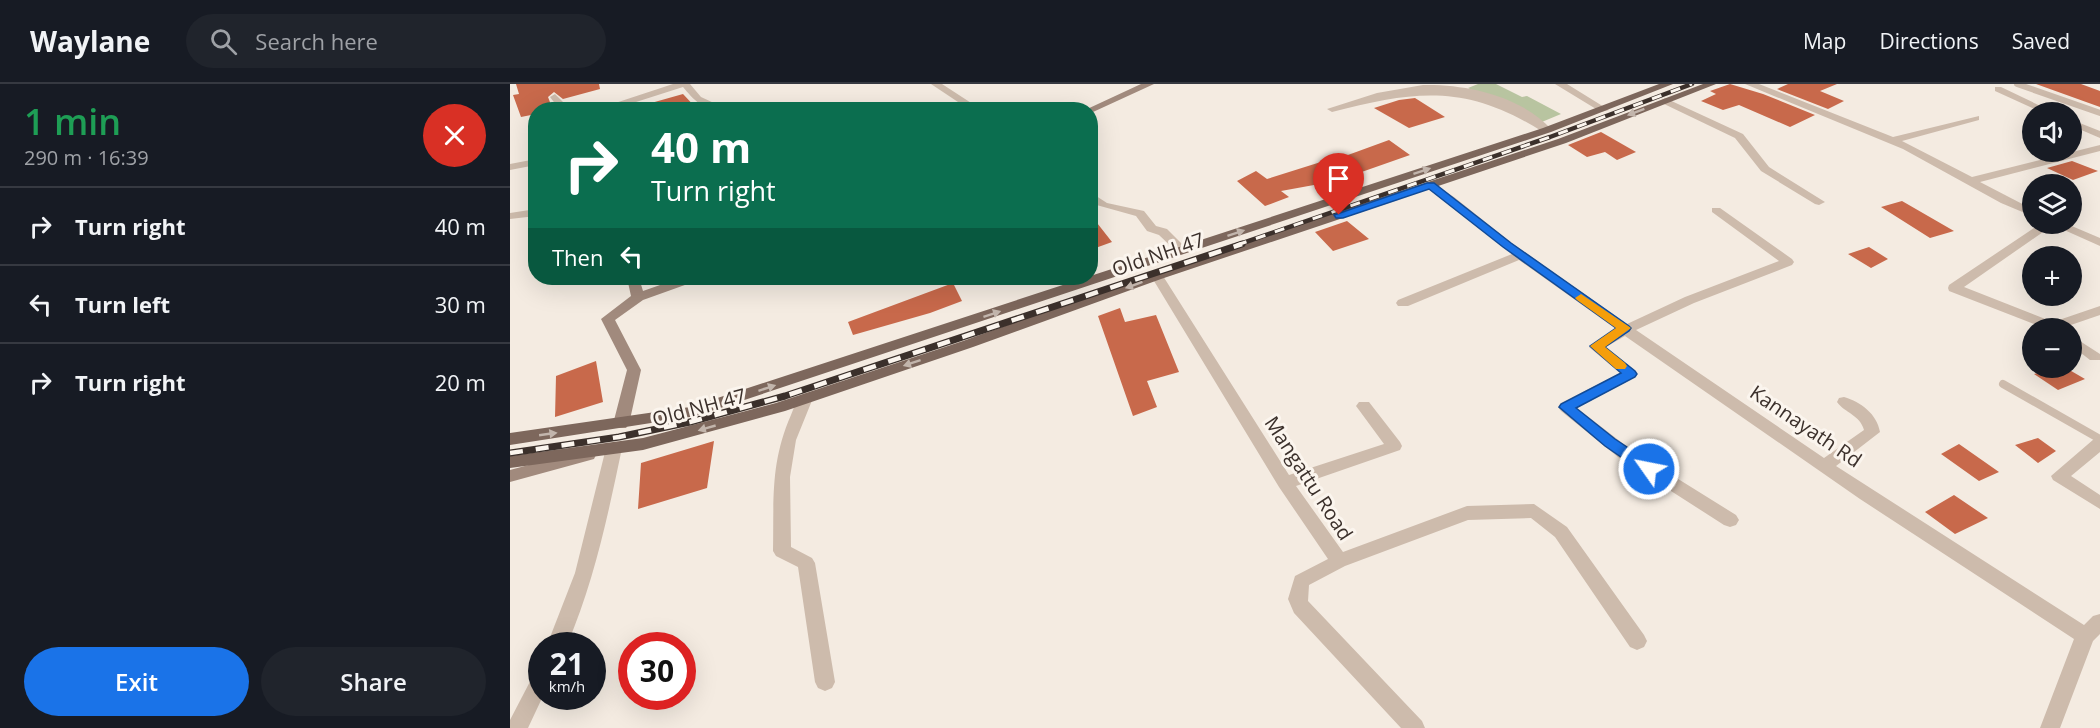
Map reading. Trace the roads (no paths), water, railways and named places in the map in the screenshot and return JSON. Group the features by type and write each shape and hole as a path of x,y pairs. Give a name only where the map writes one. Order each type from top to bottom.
{"main road":[{"name":"Old NH 47","path":"1098,278 1600,112 1668,84"},
{"name":"Old NH 47","path":"510,462 614,448 693,432 807,398 968,344 1157,276 1430,185 1611,122 1711,84"},
{"path":"1600,112 1611,122"},
{"name":"Old NH 47","path":"510,439 691,412 1077,285"},
{"path":"958,325 968,344"}],"street":[{"path":"626,102 684,84 698,99 704,102"},
{"path":"936,84 964,102"},
{"path":"1098,106 1149,84"},
{"path":"1560,84 1600,112"},
{"path":"1750,84 1892,140 1930,158 1969,182 2022,209"},
{"path":"1332,109 1423,88 1458,90 1505,102 1529,115 1547,130"},
{"path":"1998,89 2026,102"},
{"path":"555,97 559,102"},
{"path":"1665,101 1738,136 1765,169 1819,202"},
{"path":"1892,140 1976,117"},
{"path":"2082,127 2100,135"},
{"path":"1969,182 2100,147"},
{"path":"510,167 528,164"},
{"name":"Kannayath Rd","path":"1430,185 1521,255 1625,328 1998,581 2085,636"},
{"path":"1098,202 1105,205 1132,208 1149,223 1151,228 1163,232 1182,250"},
{"path":"1716,210 1788,262 1625,328 1596,346 1630,374 1566,407 1624,453 1730,520"},
{"path":"510,216 528,213"},
{"path":"2029,318 1954,288 2032,234"},
{"path":"2081,234 2100,242"},
{"path":"1402,303 1521,255"},
{"name":"Mangattu Road","path":"1157,276 1284,483 1339,561 1301,581 1297,599 1301,607 1415,728"},
{"path":"635,285 638,297"},
{"path":"621,424 634,370 608,319 638,297 671,285"},
{"path":"2080,318 2100,310"},
{"path":"2082,347 2095,357"},
{"path":"807,398 788,440 782,477 782,551 806,563 825,682"},
{"path":"1825,465 1872,432 1871,423 1866,417 1844,402"},
{"path":"1284,483 1394,446 1364,406"},
{"path":"2100,441 2059,476 2100,503"},
{"path":"510,476 614,448 587,564 572,614 563,632"},
{"path":"1339,561 1467,513 1534,512 1561,532 1637,641"},
{"path":"2050,728 2085,636 2100,622"},
{"path":"517,728 528,706"}],"lane":[{"path":"2018,84 2100,113"},
{"path":"2003,384 2100,441"}],"railway":[{"path":"1237,245 1550,137 1692,84"},
{"path":"510,453 619,437 690,422 785,396 1242,244"}]}
